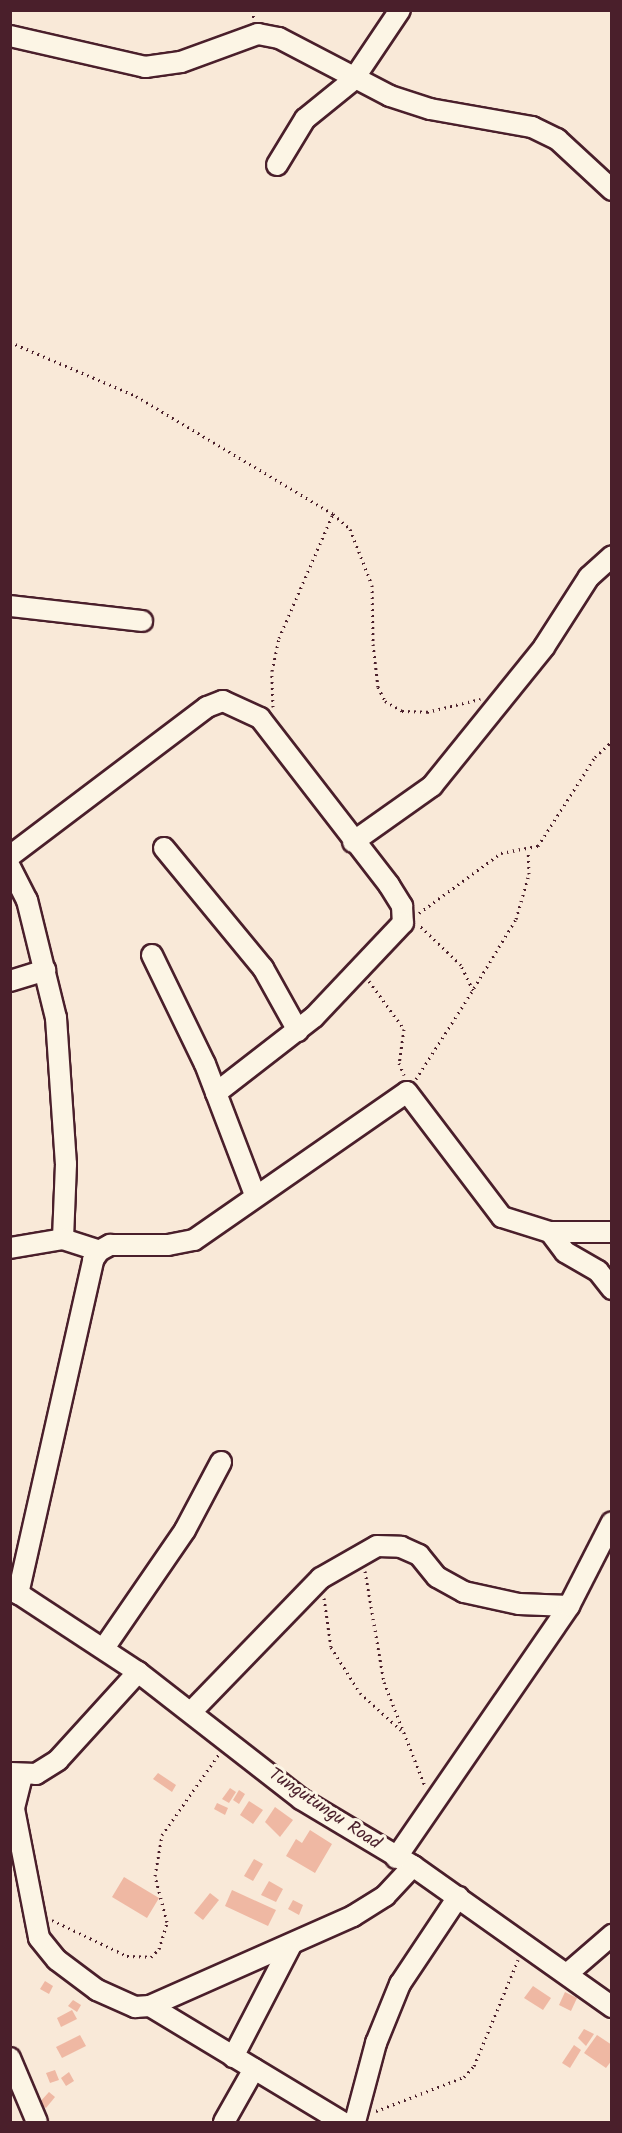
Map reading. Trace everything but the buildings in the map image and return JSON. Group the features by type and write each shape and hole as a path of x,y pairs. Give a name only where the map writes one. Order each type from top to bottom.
{"street":[{"path":"277,165 305,119 353,80 400,10"},
{"path":"10,36 144,67 181,62 258,34 279,38 353,80 430,109 532,127 557,139 609,182"},
{"path":"353,842 432,786 509,693 589,577 612,556"},
{"path":"10,606 142,621"},
{"path":"10,856 207,707 224,701 260,718 353,842 389,885 402,906 403,923 361,970 298,1031 216,1093"},
{"path":"164,848 263,968 298,1031"},
{"path":"10,867 27,900 56,1018 64,1124 63,1239"},
{"path":"152,955 216,1093 255,1195"},
{"path":"10,981 45,970"},
{"path":"14,1591 93,1260 99,1251 110,1245 168,1245 194,1240 255,1195 407,1092 502,1217 550,1233 612,1232"},
{"path":"550,1233 565,1252 598,1271 612,1289"},
{"path":"10,1248 63,1239 99,1251"},
{"path":"104,1648 185,1530 221,1462"},
{"path":"150,2006 201,1980 291,1945 369,1906 405,1862 430,1808 569,1606 612,1522"},
{"path":"192,1711 321,1578 362,1552 377,1546 401,1547 419,1555 447,1585 464,1592 519,1604 569,1606"},
{"name":"Tungutungu Road","path":"14,1591 104,1648 192,1711 301,1799 458,1897 612,2007"},
{"path":"138,1672 58,1760 36,1774 16,1774 14,1809 30,1909 39,1938 57,1960 118,2002 150,2006 233,2057 351,2121 376,2043 400,1984 458,1897"},
{"path":"567,1974 612,1935"},
{"path":"233,2057 291,1945"},
{"path":"10,2058 37,2122"},
{"path":"224,2122 254,2069"}],"path":[{"path":"10,342 136,396 333,514 350,530 363,552 372,585 373,644 378,687 385,701 402,711 427,712 509,693"},
{"path":"275,718 272,670 279,638 333,514"},
{"path":"473,990 461,965 412,918 462,886 501,853 528,851 538,846 589,765 612,741"},
{"path":"361,970 404,1029 399,1063 412,1085 516,919 529,874 528,851"},
{"path":"362,1552 384,1683 402,1731 423,1774 430,1808"},
{"path":"321,1578 331,1647 360,1693 402,1731"},
{"path":"30,1909 127,1956 152,1957 167,1922 155,1876 162,1835 229,1741"},
{"path":"351,2121 464,2077 474,2066 524,1944"}]}
